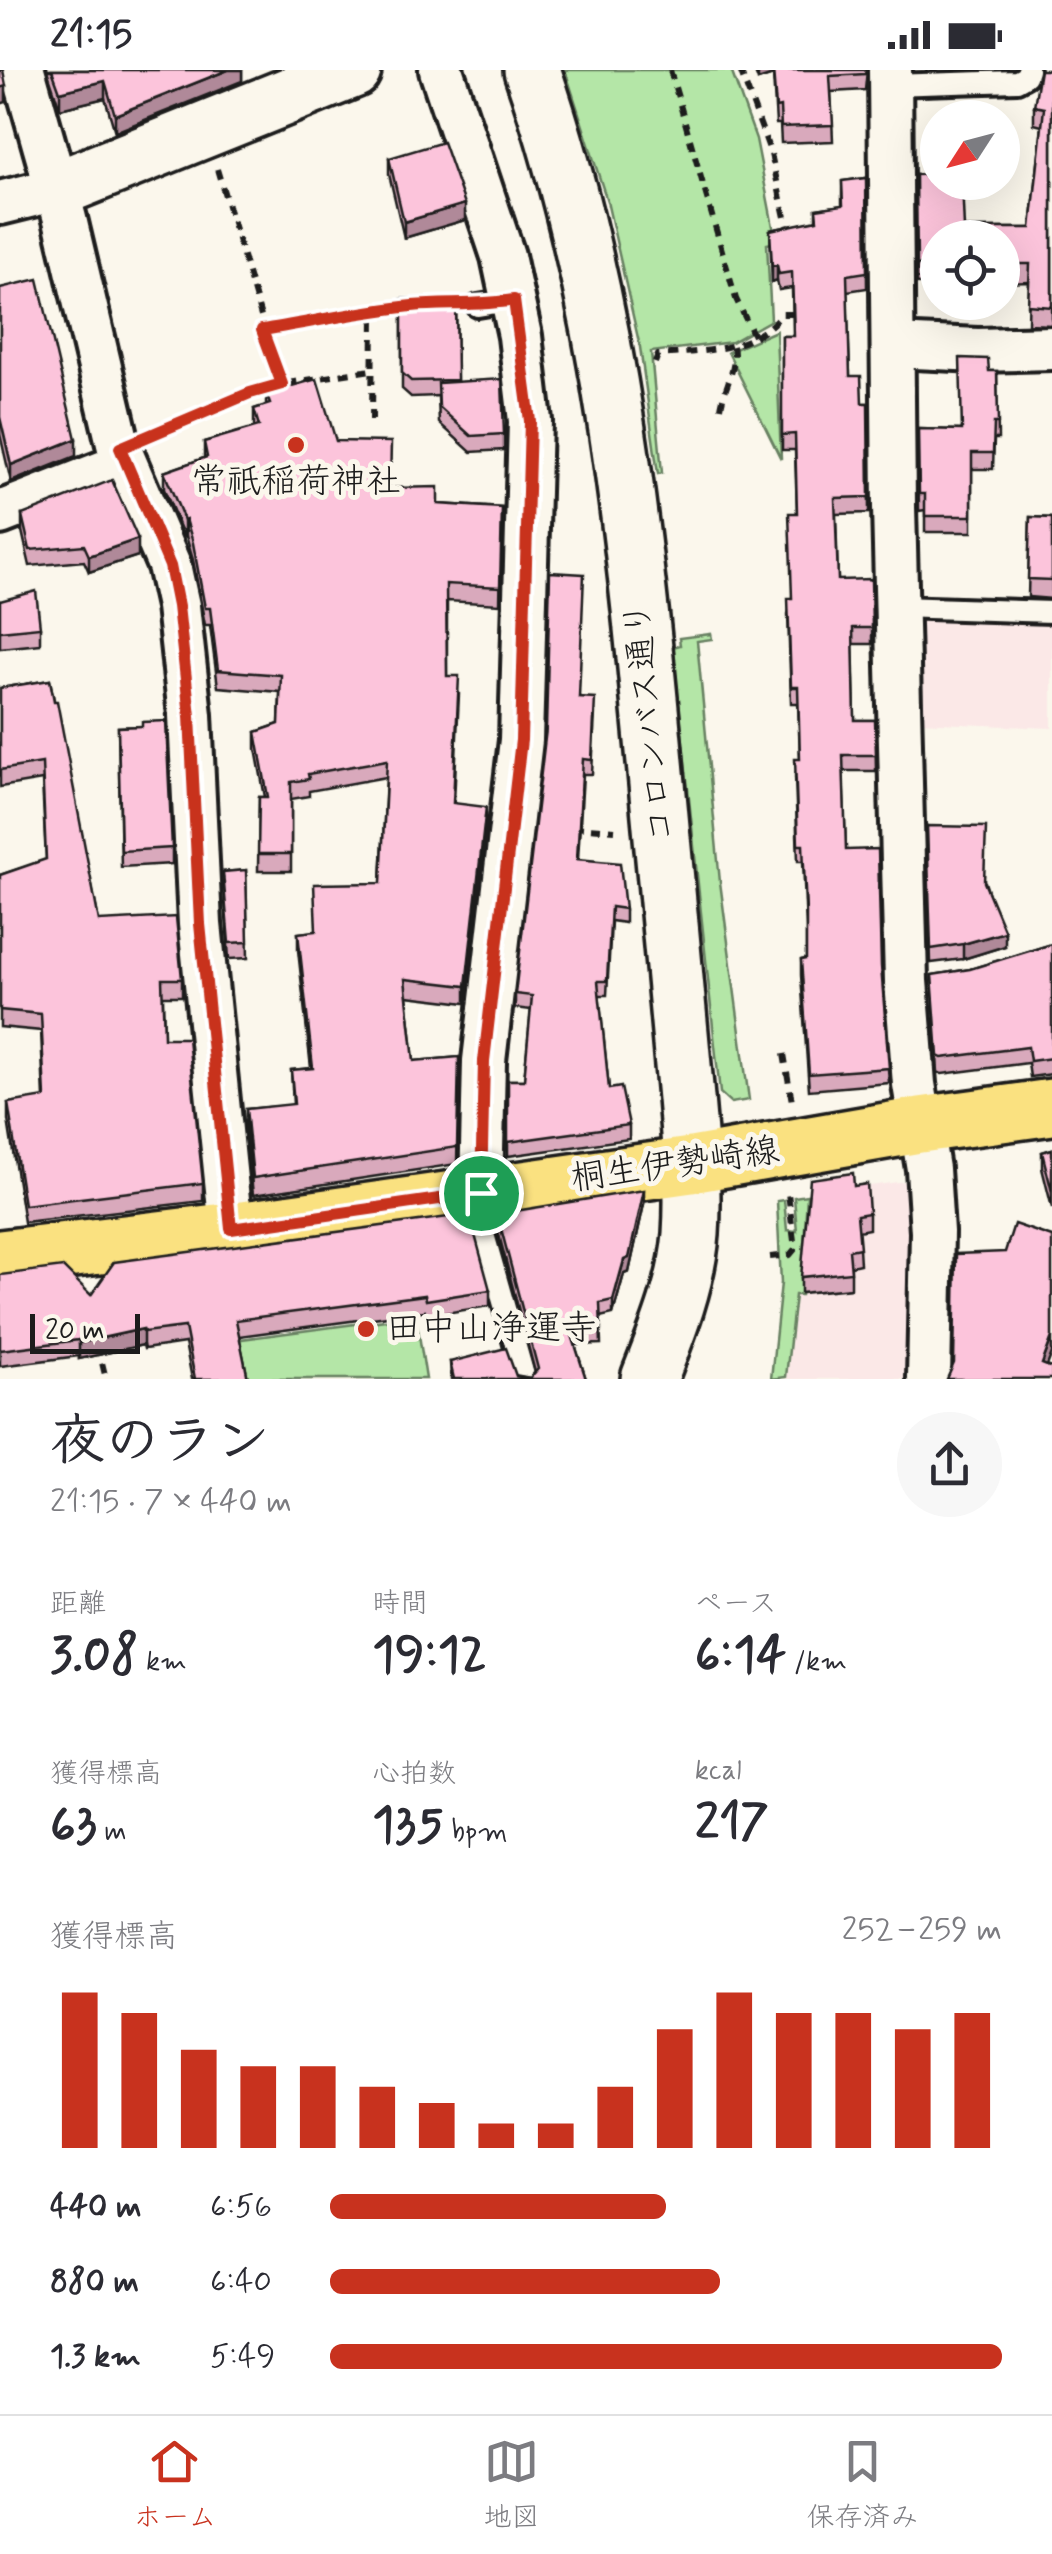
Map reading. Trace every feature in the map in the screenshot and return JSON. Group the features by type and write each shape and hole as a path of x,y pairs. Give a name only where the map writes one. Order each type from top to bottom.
{"main road":[{"name":"桐生伊勢崎線","path":"0,1258 692,1165 1052,1107"}],"street":[{"path":"23,70 57,189 122,456 170,566 184,649 200,924 231,1229"},
{"path":"0,202 57,189 353,70"},
{"path":"442,70 474,162 496,303 530,421 521,740 484,1061 481,1193"},
{"name":"コロンバス通り","path":"532,70 559,148 584,245 622,465 641,614 692,1165 687,1262 649,1379"},
{"path":"890,77 898,607 914,1084 928,1169 932,1232 929,1379"},
{"path":"894,346 1052,348"},
{"path":"0,513 122,456"}],"lane":[{"path":"890,77 1017,81 1028,70"},
{"path":"898,607 1052,612"},
{"path":"481,1193 485,1238 525,1379"}],"path":[{"path":"670,70 736,299 754,336"},
{"path":"740,70 770,154 789,238"},
{"path":"206,130 286,404"},
{"path":"262,330 373,312 496,303"},
{"path":"372,420 373,312"},
{"path":"656,378 658,355 733,346 773,324 782,314 816,314"},
{"path":"721,408 724,386 736,357 733,346"},
{"path":"122,456 250,393 372,370"},
{"path":"512,824 623,830"},
{"path":"784,1054 793,1107"},
{"path":"770,1256 790,1255 795,1249 789,1199"},
{"path":"98,1344 106,1379"}],"shaded area":[{"path":"919,618 1052,622 1052,728 917,722 914,623"},
{"path":"912,1180 909,1379 785,1379 795,1295 801,1294 807,1195"}],"green space":[{"path":"565,70 731,70 756,139 776,242 767,244 771,320 732,342 651,352 662,473 658,474 640,347 607,201"},
{"path":"776,331 781,459 728,352"},
{"path":"711,634 712,639 697,641 720,882 749,1100 731,1103 720,1093 673,647 680,645 679,638"},
{"path":"807,1195 801,1295 795,1295 786,1377 771,1379 781,1283 777,1201 784,1200 787,1230 797,1231 794,1197"},
{"path":"416,1316 426,1379 245,1379 211,1343"}],"building":[{"path":"0,70 6,86 0,88"},
{"path":"52,70 228,70 115,115 105,81 60,92"},
{"path":"773,70 866,70 865,74 830,76 833,125 781,127"},
{"path":"1040,70 1052,70 1052,307 1028,305 1030,264 1020,264 1020,228 1031,228 1044,108 1034,106"},
{"path":"443,142 465,204 404,222 389,158"},
{"path":"916,175 920,175 920,200 963,200 964,220 920,220 917,265"},
{"path":"866,178 867,272 847,275 850,376 861,376 862,403 868,403 869,497 835,498 838,580 871,579 872,628 853,628 855,720 875,720 876,755 843,755 846,850 878,849 889,1068 809,1074 801,960 806,959 806,912 803,845 798,845 795,759 800,759 798,687 791,687 788,598 792,598 789,513 797,513 795,434 782,435 782,336 794,336 792,272 779,274 777,265 772,266 770,230 817,220 816,209 843,205 842,181"},
{"path":"38,279 76,439 11,465 0,417 0,288"},
{"path":"402,299 456,299 457,380 411,381 402,373"},
{"path":"960,358 988,359 989,371 997,371 998,423 994,423 993,453 972,453 972,516 925,516 925,494 919,494 918,429 962,430"},
{"path":"317,379 336,441 391,442 390,488 438,487 438,504 502,508 500,587 446,584 447,676 459,676 453,803 486,807 466,986 405,979 414,1061 459,1057 457,1147 253,1178 246,1109 294,1104 291,1070 313,1068 298,933 316,931 314,884 381,883 387,760 308,774 309,779 291,782 291,854 258,854 259,797 268,797 256,732 279,724 281,675 218,670 210,608 205,608 193,543 164,472 207,457 204,442 259,426 254,409 270,404 266,393"},
{"path":"502,379 504,434 471,436 439,407 438,383"},
{"path":"112,480 138,539 89,556 84,545 30,550 22,515"},
{"path":"1030,517 1052,518 1052,580 1028,579"},
{"path":"550,572 584,574 579,697 595,698 592,760 583,759 577,859 620,863 625,909 611,907 607,981 598,981 609,1089 621,1087 629,1125 508,1142 508,1080 524,1080 532,996 515,994 546,729"},
{"path":"36,591 40,627 0,631 0,601"},
{"path":"50,680 99,921 176,917 182,979 162,979 164,1038 188,1038 203,1183 24,1205 8,1103 45,1097 41,1014 0,1010 0,875 46,859 42,763 0,770 0,688"},
{"path":"166,721 172,848 121,851 118,727"},
{"path":"927,826 986,827 984,882 1005,932 931,949"},
{"path":"246,870 248,942 229,943 223,872"},
{"path":"1052,944 1052,1058 1030,1061 1028,1047 938,1056 932,975 970,969"},
{"path":"1052,1149 1052,1192 1042,1152"},
{"path":"853,1173 854,1186 867,1184 869,1213 857,1215 860,1248 849,1250 851,1272 801,1277 810,1179"},
{"path":"644,1190 629,1258 624,1260 613,1300 600,1303 601,1330 571,1332 586,1379 454,1379 450,1362 506,1348 516,1376 530,1378 538,1369 498,1217 503,1213"},
{"path":"463,1215 471,1220 490,1290 236,1320 248,1379 195,1379 185,1327 144,1332 143,1329 79,1343 0,1350 0,1275 63,1267 91,1295 114,1262"},
{"path":"1014,1224 1052,1237 1052,1337 1042,1364 1052,1368 1052,1379 947,1379 954,1363 956,1254 1005,1252"}],"place":[{"name":"常祇稲荷神社","path":"296,445"},
{"name":"田中山浄運寺","path":"366,1329"}],"route":[{"path":"514,300 530,421 521,740 484,1061 481,1193 231,1229 200,924 190,716 178,606 170,566 120,448 250,393 282,384 262,330 409,306 478,306 514,300"}]}
